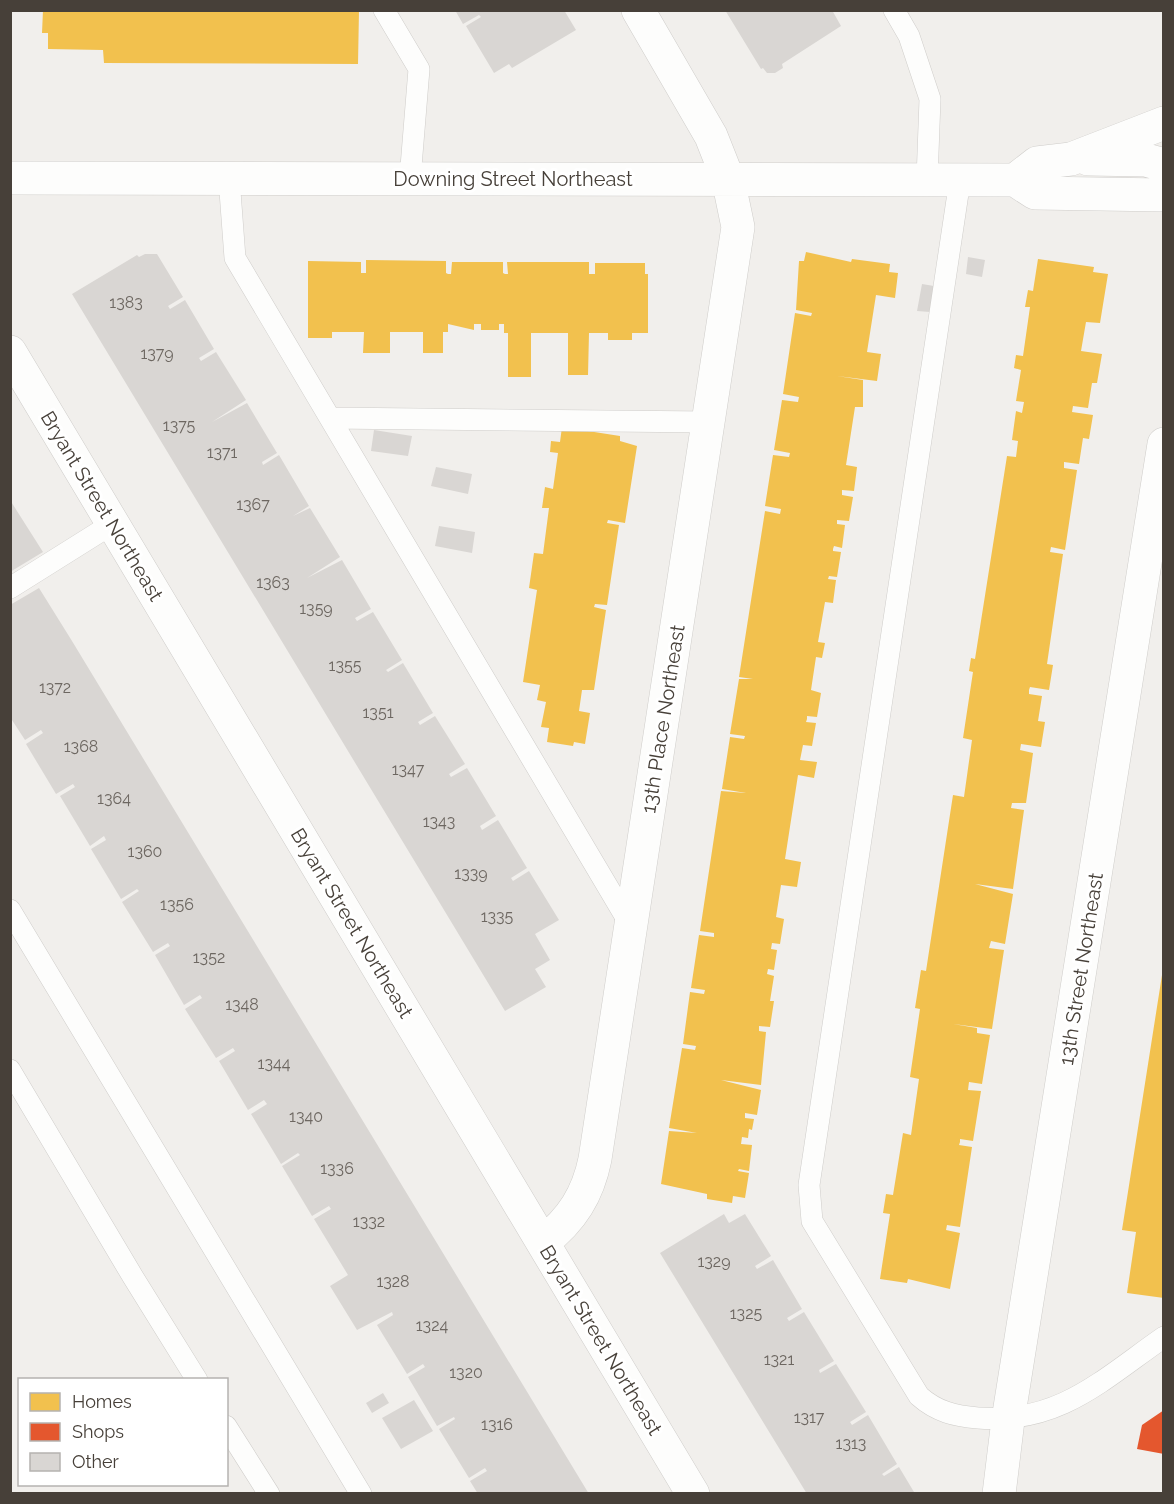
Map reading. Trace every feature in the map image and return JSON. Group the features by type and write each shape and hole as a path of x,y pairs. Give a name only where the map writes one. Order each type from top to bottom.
{"street":[{"name":"13th Place Northeast","path":"543,1242 559,1230 575,1210 592,1173 738,227 728,179 711,136 638,10"},
{"path":"1071,159 1164,123"},
{"path":"1015,180 1037,163 1071,159 1146,160 1164,165"},
{"name":"Downing Street Northeast","path":"10,178 1015,180 1035,193 1164,195"},
{"name":"Bryant Street Northeast","path":"13,362 693,1494"},
{"name":"13th Street Northeast","path":"999,1494 1008,1420 1164,444"}],"lane":[{"path":"384,10 419,69 410,179"},
{"path":"894,10 909,36 930,99 927,180"},
{"path":"229,178 235,258 631,926"},
{"path":"960,180 809,1185 812,1221 919,1396 935,1410 965,1417 1008,1420 1051,1409 1074,1400 1164,1337"},
{"path":"330,418 708,422"},
{"path":"10,588 112,524"},
{"path":"10,910 361,1494"},
{"path":"10,1071 196,1378"},
{"path":"228,1429 269,1494"}],"building: Homes":[{"path":"43,10 359,10 358,64 104,63 103,50 48,49 48,33 42,33"},
{"path":"806,252 851,262 852,259 890,264 889,272 898,273 895,298 876,295 867,352 881,354 877,381 837,376 863,380 863,407 855,407 846,465 857,467 854,491 842,490 842,495 853,497 849,521 837,520 837,524 845,525 842,548 834,546 833,549 833,551 841,552 837,577 829,576 828,579 836,580 833,603 825,602 818,642 825,643 822,658 816,657 811,690 821,693 817,717 807,716 806,722 816,723 812,746 803,745 800,760 817,762 814,778 798,775 785,859 801,862 797,887 781,885 776,917 784,919 780,944 772,943 771,949 777,950 774,970 768,969 767,974 774,976 770,1001 774,1001 770,1027 759,1026 759,1031 766,1032 761,1085 721,1080 761,1090 757,1115 745,1113 745,1118 754,1119 748,1138 742,1137 741,1144 752,1145 749,1171 739,1169 738,1171 749,1173 745,1198 733,1196 732,1203 707,1199 707,1194 661,1184 669,1131 697,1133 669,1128 682,1048 695,1050 696,1046 683,1044 690,992 704,994 705,990 691,988 699,935 714,937 714,933 700,931 721,791 746,793 722,789 730,737 744,739 745,736 730,734 739,679 753,679 739,677 765,511 780,514 781,509 765,506 773,455 789,457 790,453 774,450 782,400 798,402 799,397 783,394 795,313 811,316 812,313 796,310 799,261 804,261"},
{"path":"1038,259 1094,267 1093,272 1108,274 1100,323 1086,322 1081,351 1102,354 1097,383 1092,383 1088,408 1073,406 1072,412 1093,415 1089,439 1083,438 1079,464 1064,462 1064,468 1077,470 1065,550 1051,547 1050,552 1063,554 1047,664 1053,665 1049,690 1030,687 1029,690 1029,694 1042,696 1038,721 1045,722 1041,747 1021,744 1020,750 1033,753 1026,803 1012,803 1011,808 1024,810 1013,889 975,884 1013,894 1005,944 991,941 989,948 1004,950 992,1029 953,1024 977,1028 977,1033 990,1035 982,1084 969,1082 968,1090 981,1091 973,1141 960,1139 959,1145 972,1147 960,1227 947,1225 946,1230 960,1233 950,1289 908,1279 907,1283 880,1279 890,1214 883,1213 886,1194 893,1195 903,1133 911,1135 919,1079 910,1077 920,1009 915,1008 921,970 926,971 953,795 964,797 972,740 963,738 973,672 969,671 971,658 975,659 1007,456 1016,457 1018,441 1012,440 1016,411 1022,413 1024,402 1016,401 1021,370 1014,368 1016,355 1023,356 1030,307 1025,307 1028,290 1033,291"},
{"path":"366,260 446,261 446,273 448,274 451,274 452,262 503,262 503,273 505,274 508,274 507,262 589,262 589,274 595,274 595,263 645,263 645,274 648,274 648,333 632,333 632,340 608,340 608,333 589,333 588,375 568,375 568,333 531,333 531,377 508,377 508,333 504,333 504,324 499,324 499,330 481,330 481,324 474,324 474,330 448,324 448,332 443,332 443,353 423,353 423,332 390,332 390,353 363,353 364,332 332,332 332,338 308,338 308,261 361,262 361,273 366,273"},
{"path":"562,427 620,436 620,441 637,446 625,523 608,520 607,523 619,525 607,605 595,604 594,607 606,610 594,690 582,690 579,711 590,713 585,744 574,742 573,746 547,742 549,728 541,727 546,702 537,700 540,685 523,682 537,590 529,588 534,553 543,554 549,508 542,508 545,487 553,489 558,453 550,452 551,441 560,442"},
{"path":"1162,975 1164,975 1164,1298 1127,1293 1136,1232 1122,1230"}],"building: Shops":[{"path":"1164,1410 1164,1454 1137,1449 1142,1425"}],"building: Other":[{"path":"455,10 564,10 576,30 512,68 509,64 494,73 466,26 481,17 479,15 463,24"},
{"path":"725,10 832,10 841,26 782,64 783,68 775,73 767,73 763,68 761,69"},
{"path":"145,254 157,254 183,297 168,306 170,309 185,300 214,349 199,358 201,361 216,352 246,400 212,422 247,403 277,453 262,462 263,465 279,455 309,506 293,516 310,508 340,557 307,578 342,560 371,609 355,618 357,621 373,612 402,660 386,670 388,672 403,663 433,713 418,722 420,725 435,716 465,764 449,774 451,777 467,768 496,816 480,826 482,830 498,820 527,868 511,878 513,881 529,871 559,920 535,934 550,960 535,969 546,987 505,1011 72,294 137,255 139,257"},
{"path":"968,257 985,260 982,277 966,274"},
{"path":"922,284 934,286 930,312 917,311"},
{"path":"374,430 412,436 408,456 371,451"},
{"path":"436,467 472,474 468,494 431,486"},
{"path":"10,500 43,552 10,572"},
{"path":"439,526 475,532 472,553 435,546"},
{"path":"39,588 589,1494 478,1494 470,1481 487,1471 485,1468 469,1478 439,1429 455,1419 454,1417 437,1426 408,1377 425,1367 423,1364 407,1374 377,1325 393,1315 392,1312 357,1330 330,1286 348,1275 314,1219 331,1209 329,1206 312,1216 282,1166 300,1155 298,1153 281,1164 251,1114 267,1104 264,1100 248,1110 219,1061 235,1051 233,1048 216,1058 185,1009 202,998 200,995 184,1005 155,955 170,946 168,943 153,952 122,902 139,891 137,889 121,899 91,849 106,840 104,836 90,846 60,796 75,787 73,784 56,794 26,744 43,733 41,730 25,740 10,717 10,605"},
{"path":"724,1214 729,1223 745,1214 771,1256 755,1266 757,1269 773,1260 802,1309 787,1318 789,1321 804,1312 834,1361 819,1370 820,1373 836,1364 866,1412 850,1422 852,1425 868,1415 897,1464 882,1474 884,1476 899,1467 914,1492 807,1494 660,1253"},
{"path":"383,1393 389,1403 372,1413 366,1403"},
{"path":"414,1400 433,1431 401,1449 382,1418"}]}
